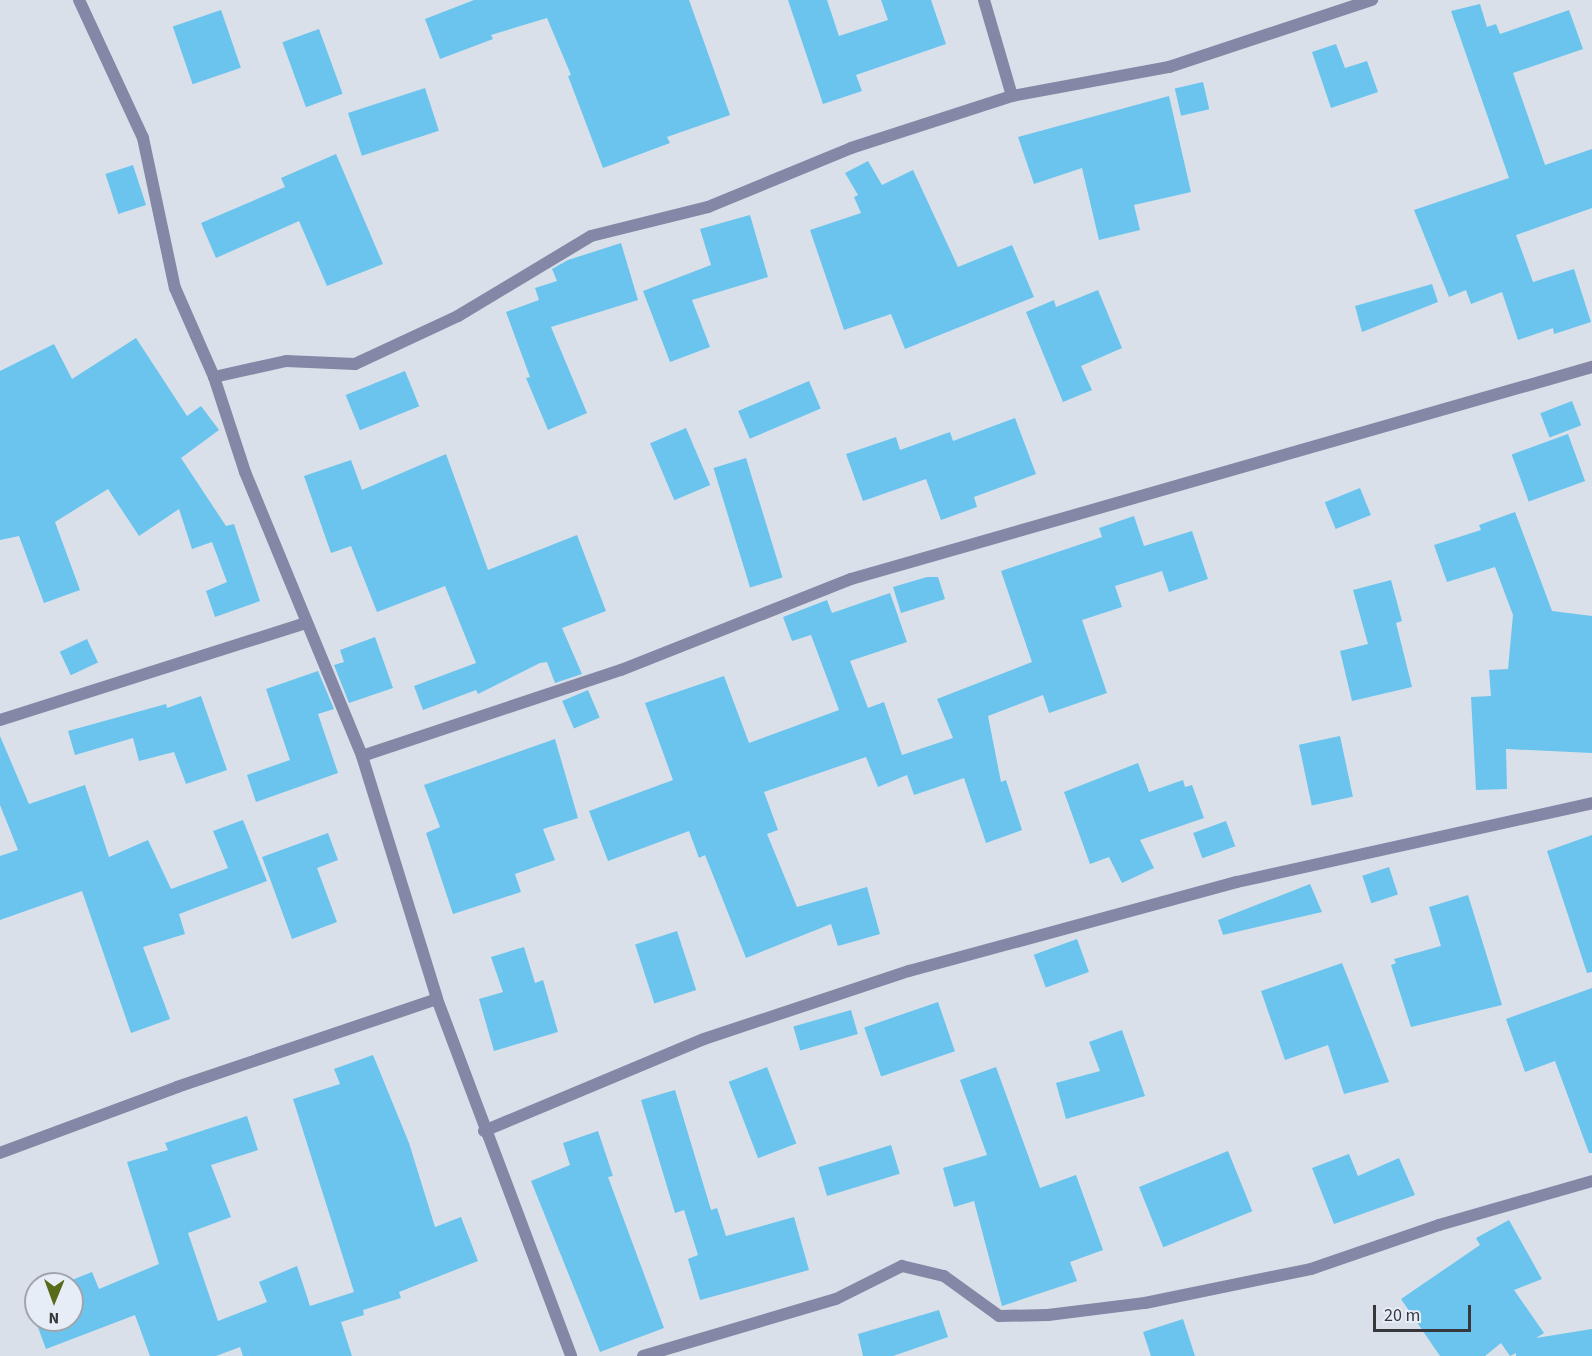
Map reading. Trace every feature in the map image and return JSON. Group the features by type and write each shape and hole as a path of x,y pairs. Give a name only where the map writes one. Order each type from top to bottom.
{"street":[{"path":"78,0 143,138 175,288 214,377 245,472 305,623 362,756 437,999 484,1131 571,1356"},
{"path":"984,0 1012,96"},
{"path":"214,377 286,361 355,364 458,316 591,236 708,207 851,148 1012,96 1169,67 1372,0"},
{"path":"362,756 621,670 851,579 1592,367"},
{"path":"0,720 305,623"},
{"path":"484,1131 704,1039 909,971 1237,882 1592,803"},
{"path":"0,1153 177,1087 437,999"},
{"path":"643,1356 836,1299 902,1266 944,1276 999,1316 1048,1316 1145,1303 1311,1269 1439,1225 1592,1181"}],"building":[{"path":"474,0 689,0 730,115 667,137 670,143 603,168 568,76 571,75 547,18 491,35 493,39 440,59 425,19"},
{"path":"788,0 827,0 839,36 888,20 881,0 931,0 946,44 856,75 862,91 823,104"},
{"path":"1480,4 1487,27 1496,24 1500,34 1569,10 1583,49 1513,73 1545,165 1592,149 1592,208 1516,235 1533,282 1574,269 1591,322 1554,334 1553,328 1518,340 1502,292 1471,304 1466,290 1449,297 1414,210 1509,178 1451,11"},
{"path":"221,10 241,68 193,84 173,27"},
{"path":"319,29 343,94 306,107 282,42"},
{"path":"1336,44 1345,68 1367,61 1378,92 1331,108 1312,52"},
{"path":"1203,82 1209,109 1181,116 1175,89"},
{"path":"425,88 439,131 362,156 348,113"},
{"path":"1169,96 1191,192 1134,205 1140,230 1099,240 1082,168 1034,184 1018,137"},
{"path":"336,154 383,264 327,286 299,221 216,258 201,223 285,187 281,178"},
{"path":"868,161 882,185 913,170 958,267 1012,245 1034,297 905,349 891,314 844,330 810,230 861,213 854,197 858,195 845,173"},
{"path":"133,165 146,205 118,214 105,174"},
{"path":"750,215 768,277 692,300 710,347 670,362 643,291 711,265 700,229"},
{"path":"621,243 638,300 551,327 587,413 548,430 526,378 530,377 506,312 539,300 535,288 557,281 552,269 568,260"},
{"path":"1432,284 1438,302 1362,332 1355,306"},
{"path":"1098,290 1122,348 1081,366 1092,390 1063,402 1026,312 1054,300 1056,307"},
{"path":"136,338 187,416 201,406 219,430 181,458 226,526 234,524 260,601 215,617 206,591 227,582 212,542 192,549 179,509 139,536 108,489 55,522 80,590 44,603 19,536 0,540 0,371 54,344 72,379"},
{"path":"405,371 419,406 360,430 346,395"},
{"path":"809,381 821,409 750,439 738,411"},
{"path":"1572,401 1581,425 1550,437 1540,413"},
{"path":"1015,418 1036,474 974,497 977,507 941,520 926,479 863,501 846,454 896,437 900,450 950,432 953,441"},
{"path":"686,428 710,485 674,500 650,443"},
{"path":"1568,434 1585,481 1529,502 1512,455"},
{"path":"446,454 488,570 577,535 606,611 562,628 582,674 555,683 547,662 540,663 478,694 476,690 423,710 414,686 476,663 445,586 377,612 351,546 331,553 304,476 351,460 362,490"},
{"path":"746,458 783,578 750,587 713,468"},
{"path":"1360,488 1371,515 1336,529 1325,502"},
{"path":"1515,512 1552,611 1592,616 1592,753 1506,749 1507,789 1476,790 1471,697 1491,696 1489,670 1508,669 1513,615 1495,567 1447,582 1434,545 1481,530 1479,525"},
{"path":"1134,516 1144,546 1192,531 1208,579 1169,592 1162,571 1115,586 1122,607 1082,620 1107,693 1049,713 1043,695 988,716 1001,782 1006,780 1022,830 986,843 964,778 914,795 907,775 878,787 866,757 764,792 778,830 767,834 797,907 867,887 880,934 838,946 831,924 746,958 705,855 699,858 689,831 608,861 589,811 673,780 645,703 724,676 749,743 839,710 811,635 792,641 783,617 827,600 832,613 890,593 907,642 850,661 868,708 884,702 902,755 953,738 937,699 1032,662 1001,571 1102,537 1099,528"},
{"path":"927,577 938,577 945,599 901,613 893,587"},
{"path":"1391,580 1402,621 1396,623 1412,687 1352,701 1340,651 1368,644 1353,590"},
{"path":"375,637 393,688 349,703 334,665 344,662 340,650"},
{"path":"87,639 98,663 71,675 60,652"},
{"path":"318,671 334,709 318,714 338,773 256,802 247,775 290,760 266,689"},
{"path":"588,690 600,718 574,729 562,701"},
{"path":"201,696 227,770 186,784 174,752 139,761 133,738 75,755 68,731 166,704 167,708"},
{"path":"0,736 29,804 85,785 109,857 148,840 171,889 228,868 213,831 243,820 267,881 179,914 185,934 143,947 170,1019 131,1033 82,891 0,920 0,856 18,850 0,805"},
{"path":"1340,736 1353,797 1312,805 1299,745"},
{"path":"555,739 578,818 543,829 555,860 515,874 521,892 453,914 426,833 440,827 424,785"},
{"path":"1138,763 1149,792 1183,780 1185,787 1192,785 1204,818 1140,840 1154,868 1122,883 1109,857 1090,864 1064,792"},
{"path":"1226,821 1235,846 1202,858 1193,833"},
{"path":"328,833 338,860 317,868 337,922 292,939 262,857"},
{"path":"1592,835 1592,972 1587,973 1547,851"},
{"path":"1389,867 1398,895 1371,903 1362,876"},
{"path":"1310,884 1322,912 1223,935 1218,920"},
{"path":"1468,895 1502,1005 1411,1027 1391,965 1396,963 1394,959 1441,946 1429,907"},
{"path":"677,931 696,990 654,1004 635,945"},
{"path":"1077,939 1089,972 1046,988 1034,955"},
{"path":"524,947 535,983 543,980 558,1032 494,1051 479,999 503,992 491,957"},
{"path":"1342,963 1389,1082 1344,1094 1328,1045 1285,1060 1261,991"},
{"path":"1592,988 1592,1153 1589,1153 1555,1061 1525,1072 1506,1019"},
{"path":"938,1002 955,1051 881,1077 864,1027"},
{"path":"851,1010 858,1034 800,1051 793,1027"},
{"path":"1122,1030 1145,1096 1066,1119 1056,1083 1100,1071 1089,1042"},
{"path":"373,1055 409,1143 435,1227 461,1217 478,1261 399,1292 401,1298 363,1310 364,1315 341,1322 352,1356 243,1356 240,1347 216,1356 150,1356 135,1315 46,1349 40,1332 84,1332 84,1275 92,1272 99,1289 159,1264 127,1162 168,1150 165,1143 247,1116 258,1150 211,1165 231,1217 188,1233 218,1321 267,1302 259,1282 297,1266 310,1306 354,1292 293,1099 340,1084 334,1069"},
{"path":"767,1067 796,1144 758,1158 729,1082"},
{"path":"996,1067 1040,1188 1076,1175 1103,1250 1070,1262 1077,1281 1002,1306 974,1201 954,1207 943,1168 987,1155 960,1080"},
{"path":"675,1090 711,1210 717,1208 726,1236 794,1217 809,1270 700,1300 688,1259 698,1255 684,1210 675,1213 641,1100"},
{"path":"598,1131 613,1176 608,1177 664,1328 600,1352 531,1181 570,1165 563,1143"},
{"path":"891,1145 900,1174 827,1196 818,1167"},
{"path":"1228,1151 1252,1211 1163,1247 1139,1187"},
{"path":"1349,1154 1358,1176 1399,1158 1415,1195 1334,1224 1312,1168"},
{"path":"1509,1220 1542,1279 1514,1290 1544,1333 1536,1338 1592,1329 1592,1356 1516,1356 1516,1353 1510,1356 1501,1343 1485,1356 1440,1356 1401,1299 1480,1245 1476,1238"},
{"path":"939,1310 948,1337 893,1356 863,1356 858,1334"},
{"path":"1183,1319 1195,1356 1151,1356 1143,1332"}]}
